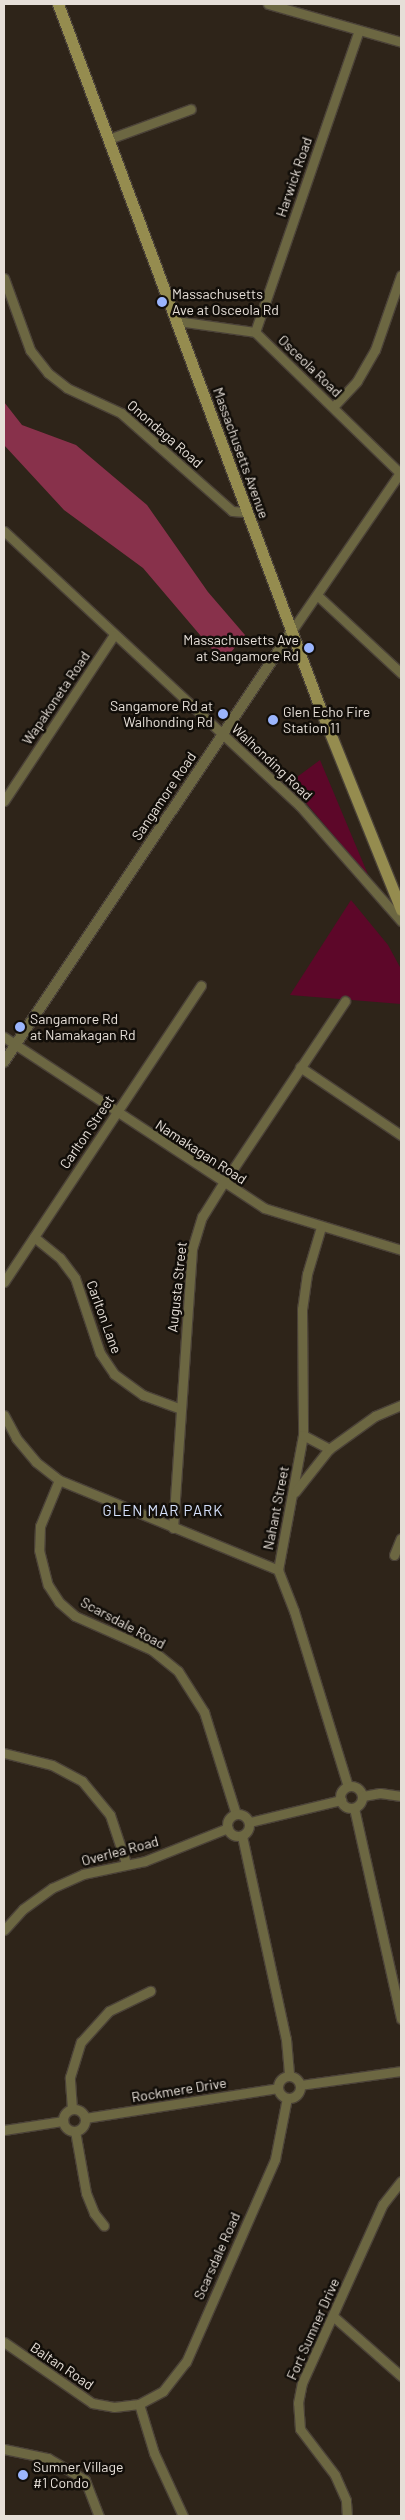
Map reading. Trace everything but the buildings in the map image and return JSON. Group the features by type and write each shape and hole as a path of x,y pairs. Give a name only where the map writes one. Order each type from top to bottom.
{"main road":[{"name":"Massachusetts Avenue","path":"58,4 291,632 372,844 401,910"}],"street":[{"path":"268,4 401,42"},
{"name":"Harwick Road","path":"255,332 359,30"},
{"path":"109,139 192,109"},
{"path":"333,407 357,381 375,350 401,275"},
{"name":"Onondaga Road","path":"4,278 30,350 48,373 67,388 121,412 232,511 246,512"},
{"path":"177,321 255,332"},
{"name":"Osceola Road","path":"255,332 400,474"},
{"name":"Sangamore Road","path":"4,1062 222,733 400,474"},
{"name":"Walhonding Road","path":"4,531 7,541 114,635 300,806 401,921"},
{"path":"317,594 401,673"},
{"name":"Wapakoneta Road","path":"4,801 114,635"},
{"name":"Carlton Street","path":"4,1282 201,985"},
{"name":"Augusta Street","path":"173,1528 192,1249 202,1217 345,1001"},
{"name":"Namakagan Road","path":"4,1037 223,1184 264,1208 401,1250"},
{"path":"300,1067 401,1135"},
{"name":"Nahant Street","path":"321,1227 307,1274 302,1309 303,1435 294,1493 278,1570 294,1611 348,1786"},
{"name":"Carlton Lane","path":"34,1237 60,1258 75,1278 100,1353 114,1374 143,1395 181,1409"},
{"path":"386,1246 401,1242"},
{"path":"294,1493 329,1449 375,1416 401,1405"},
{"path":"4,1415 16,1438 31,1456 59,1480 278,1570"},
{"path":"303,1435 329,1449"},
{"name":"Scarsdale Road","path":"59,1480 40,1526 39,1550 48,1585 59,1602 75,1616 152,1650 178,1671 204,1712 236,1814"},
{"path":"394,1555 401,1538"},
{"path":"4,1753 52,1765 82,1781 110,1815 126,1863"},
{"path":"348,1786 358,1788 363,1796 360,1805 354,1808 347,1808 340,1800 340,1793 348,1786"},
{"path":"363,1796 380,1793 401,1796"},
{"path":"250,1822 340,1800"},
{"path":"354,1808 401,2019"},
{"path":"236,1814 246,1816 250,1822 249,1829 242,1836 232,1834 228,1828 228,1821 236,1814"},
{"name":"Overlea Road","path":"4,1930 24,1909 52,1888 84,1874 126,1863 145,1861 228,1828"},
{"path":"242,1836 286,2039 289,2076"},
{"path":"72,2109 70,2077 81,2042 109,2011 150,1990"},
{"path":"300,2085 401,2071"},
{"path":"289,2076 296,2077 300,2085 296,2094 287,2098 280,2095 278,2088 282,2080 289,2076"},
{"name":"Rockmere Drive","path":"85,2118 278,2088"},
{"name":"Scarsdale Road","path":"139,2404 163,2391 186,2362 275,2159 287,2098"},
{"path":"72,2109 82,2112 85,2118 84,2125 75,2131 68,2130 63,2121 64,2114 72,2109"},
{"path":"4,2130 63,2121"},
{"path":"75,2131 86,2193 94,2213 104,2226"},
{"name":"Fort Sumner Drive","path":"347,2516 346,2500 334,2475 307,2443 298,2416 302,2383 383,2204 401,2181"},
{"path":"333,2316 401,2376"},
{"name":"Baltan Road","path":"4,2342 92,2403 114,2407 139,2404"},
{"path":"139,2404 154,2453 183,2516"},
{"path":"4,2449 48,2458 84,2480 100,2516"}],"shaded area":[{"path":"4,402 22,425 76,445 147,505 208,592 245,635 223,662 143,568 64,510 4,445"},
{"path":"320,760 369,877 289,783"},
{"path":"351,900 388,945 401,969 401,1004 290,995"}],"place":[{"name":"Massachusetts Ave at Osceola Rd","path":"162,302"},
{"name":"Massachusetts Ave at Sangamore Rd","path":"309,648"},
{"name":"Sangamore Rd at Walhonding Rd","path":"223,714"},
{"name":"Glen Echo Fire Station 11","path":"273,720"},
{"name":"Sangamore Rd at Namakagan Rd","path":"20,1027"},
{"name":"Sumner Village #1 Condo","path":"23,2475"}],"district":[{"name":"GLEN MAR PARK","path":"163,1511"}]}
